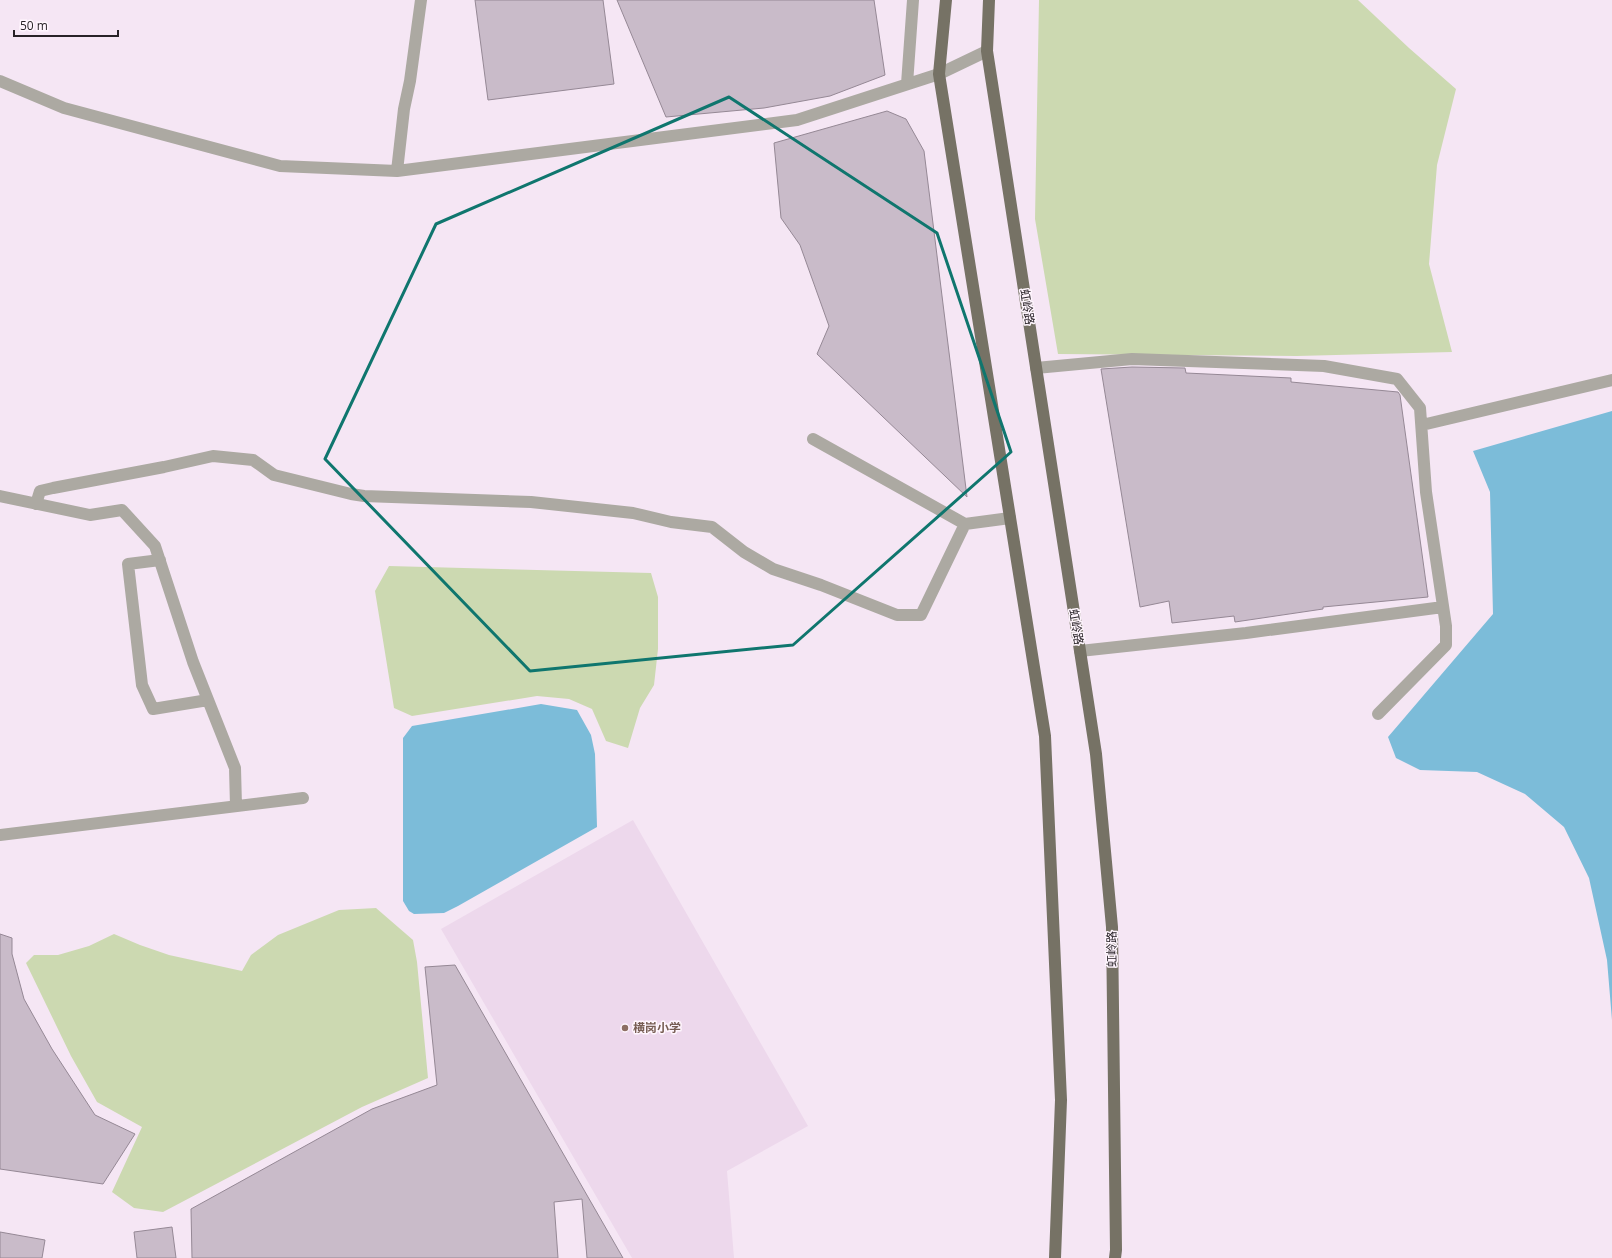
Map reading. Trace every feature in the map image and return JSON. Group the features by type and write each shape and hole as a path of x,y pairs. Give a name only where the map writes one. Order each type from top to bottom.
{"main road":[{"path":"946,0 939,74 1045,736 1061,1100 1055,1258"},
{"name":"虹岭路","path":"990,0 988,50 1096,754 1112,926 1116,1227 1115,1258"}],"street":[{"path":"397,171 404,110 410,81 421,0"},
{"path":"907,84 913,0"},
{"path":"0,81 64,108 280,166 397,171 797,120 939,74 988,50"},
{"path":"1036,368 1132,359 1324,366 1397,379 1420,408 1426,492 1443,607 1446,645 1378,714"},
{"path":"1422,425 1612,380"},
{"path":"813,439 965,524 1010,518"},
{"path":"36,504 40,491 81,482 164,468 214,456 253,460 274,475 364,496 531,502 633,513 671,522 712,528 744,552 773,569 821,585 897,615 921,615 965,524"},
{"path":"0,496 90,515 122,510 155,546 193,662 235,768 236,806"},
{"path":"160,560 128,564 142,685 153,709 208,700"},
{"path":"1080,650 1246,633 1443,607"},
{"path":"0,835 303,798"}],"highlighted area":[{"path":"729,97 937,233 1011,452 793,645 530,671 325,459 436,224"}],"shaded area":[{"name":"横岗小学","path":"633,820 808,1126 727,1171 734,1258 632,1258 441,929"}],"green space":[{"path":"1039,0 1358,0 1409,48 1456,89 1437,165 1429,264 1452,352 1297,356 1058,354 1035,219"},
{"path":"389,566 651,573 658,597 658,649 654,685 640,708 628,748 606,741 592,709 569,699 537,696 412,716 394,708 375,591"},
{"path":"376,908 413,940 417,962 428,1078 362,1107 163,1212 134,1208 112,1192 142,1127 97,1102 71,1056 26,963 34,955 58,955 89,946 114,934 169,955 242,971 251,955 278,935 339,910"}],"water":[{"path":"1612,411 1612,1020 1607,960 1589,878 1564,827 1525,794 1477,772 1420,770 1396,758 1388,737 1493,614 1490,492 1473,451"},
{"path":"541,704 577,710 591,735 595,754 597,827 444,913 414,914 409,911 403,901 403,738 412,726"}],"building":[{"path":"475,0 603,0 614,84 488,100"},
{"path":"617,0 874,0 885,75 830,96 764,108 666,117"},
{"path":"887,111 906,119 924,151 967,497 817,354 829,326 800,245 781,218 774,143"},
{"path":"1132,367 1185,368 1186,373 1291,378 1291,382 1398,392 1400,395 1428,597 1323,607 1323,609 1235,622 1234,616 1172,623 1169,601 1140,607 1101,369"},
{"path":"0,934 12,938 12,954 24,999 52,1049 95,1115 135,1134 103,1184 0,1169"},
{"path":"455,965 623,1258 587,1258 582,1199 554,1202 558,1258 192,1258 191,1209 372,1109 437,1085 425,967"},
{"path":"172,1227 176,1258 137,1258 134,1232"},
{"path":"0,1232 45,1240 42,1258 0,1258"}],"place":[{"name":"横岗小学","path":"625,1028"}]}
